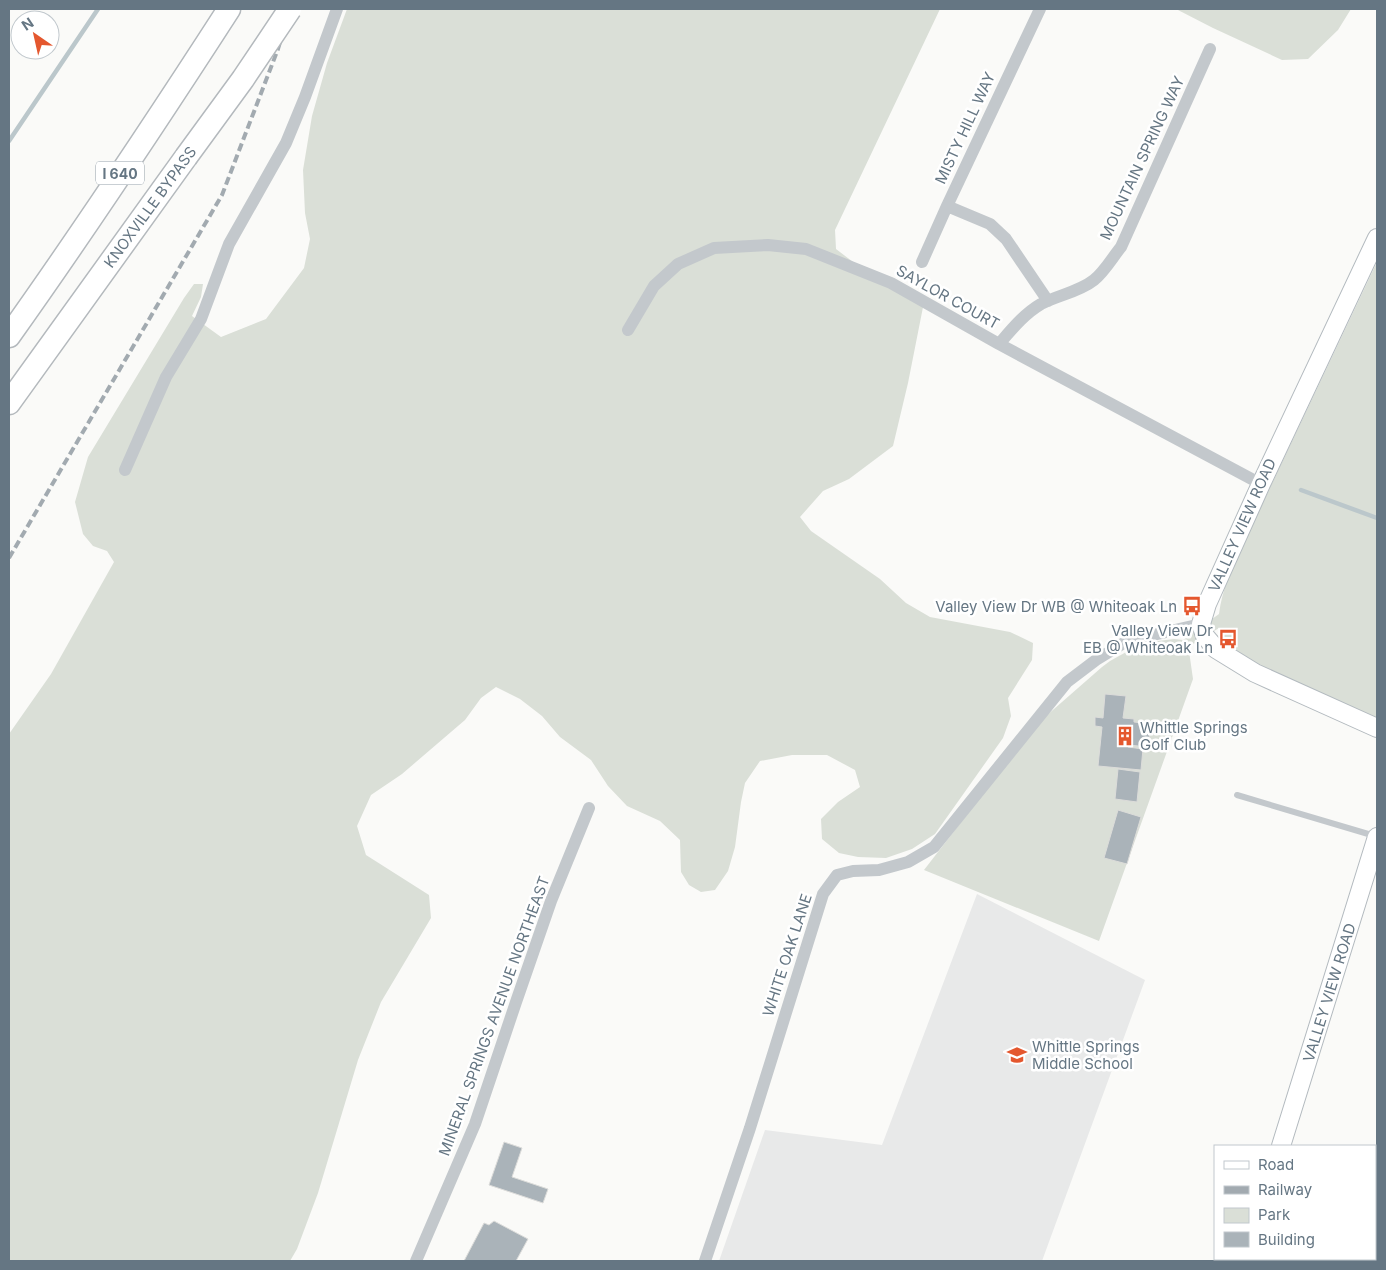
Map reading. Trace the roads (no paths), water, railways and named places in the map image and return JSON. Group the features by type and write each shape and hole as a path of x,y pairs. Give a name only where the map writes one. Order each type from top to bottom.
{"highway":[{"name":"I 640","path":"9,336 178,88 229,9"},
{"name":"KNOXVILLE BYPASS","path":"9,404 243,79 290,9"},
{"path":"9,319 109,190"}],"street":[{"path":"125,470 166,377 201,319 229,244 286,143 337,9"},
{"name":"MISTY HILL WAY","path":"922,262 1040,9"},
{"name":"MOUNTAIN SPRING WAY","path":"999,344 1026,314 1042,303 1092,281 1102,272 1121,247 1210,49"},
{"path":"947,206 990,224 1006,239 1048,301"},
{"name":"VALLEY VIEW ROAD","path":"1201,624 1207,604 1261,484 1377,238"},
{"name":"SAYLOR COURT","path":"628,330 654,286 678,264 714,248 768,246 806,249 891,283 999,344 1261,484"},
{"path":"1201,624 1205,636 1216,650 1255,673 1377,728"},
{"name":"WHITE OAK LANE","path":"705,1261 750,1128 823,894 837,875 853,871 879,870 908,862 934,847 1067,682 1096,660 1128,641 1201,624"},
{"name":"MINERAL SPRINGS AVENUE NORTHEAST","path":"416,1261 475,1124 551,901 589,808"},
{"name":"VALLEY VIEW ROAD","path":"1281,1145 1377,837"}],"lane":[{"path":"1237,795 1377,837"}],"waterway":[{"path":"9,141 98,9"},
{"path":"1301,490 1377,518"}],"railway":[{"path":"9,558 222,195 278,49 290,9"}],"place":[{"name":"Valley View Dr WB @ Whiteoak Ln","path":"1192,606"},
{"name":"Valley View Dr EB @ Whiteoak Ln","path":"1228,639"},
{"name":"Whittle Springs Golf Club","path":"1125,736"},
{"name":"Whittle Springs Middle School","path":"1017,1055"}]}
